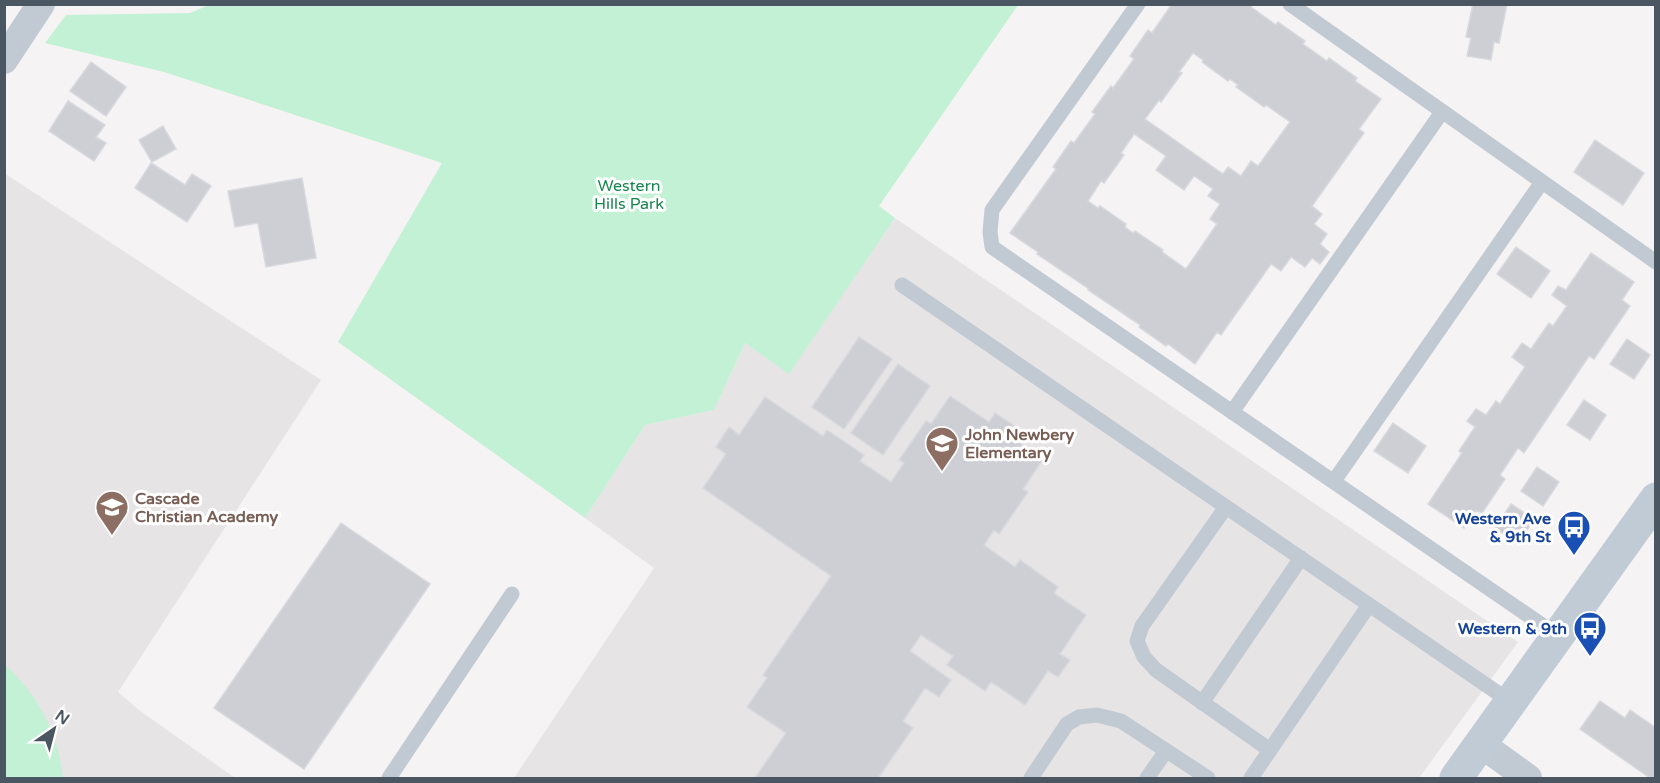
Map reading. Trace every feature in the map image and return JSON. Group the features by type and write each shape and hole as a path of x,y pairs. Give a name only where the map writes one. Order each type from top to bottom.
{"main road":[{"path":"1456,778 1656,499"}],"street":[{"path":"4,60 41,4"},
{"path":"1481,744 1528,778"}],"lane":[{"path":"1138,4 992,210 990,232 992,247 1558,636"},
{"path":"1290,4 1656,262"},
{"path":"1232,412 1442,112"},
{"path":"1334,481 1542,182"},
{"path":"902,285 1511,702"},
{"path":"1226,507 1142,626 1137,641 1144,657 1156,670 1270,750"},
{"path":"1202,703 1301,558"},
{"path":"389,778 512,594"},
{"path":"1251,778 1369,605"},
{"path":"1031,778 1067,724 1079,717 1097,715 1121,721 1208,778"},
{"path":"1147,778 1166,751"}],"shaded area":[{"name":"Cascade Christian Academy","path":"4,173 321,380 118,692 139,710 235,778 5,778"},
{"name":"John Newbery Elementary","path":"895,218 1518,642 1419,778 514,778 654,568 585,518 645,425 714,410 745,343 789,373"}],"green space":[{"name":"Western Hills Park","path":"209,5 1018,5 879,206 895,218 789,374 745,343 714,410 645,425 585,518 338,342 442,163 164,72 45,43 66,15 190,13"},
{"path":"4,664 27,688 44,716 56,746 63,778 5,778"}],"building":[{"path":"1172,4 1252,4 1251,7 1276,25 1278,22 1305,41 1303,44 1327,61 1329,58 1357,78 1355,81 1381,99 1359,129 1364,133 1312,206 1322,214 1314,224 1327,234 1320,244 1329,252 1320,264 1312,258 1305,267 1291,257 1281,271 1271,264 1221,335 1217,332 1195,364 1168,344 1166,346 1139,327 1140,325 1010,233 1056,169 1053,167 1071,141 1074,143 1095,114 1092,112 1134,59 1130,56 1148,30 1152,33","holes":["1193,53 1264,107 1266,105 1290,122 1258,166 1251,161 1241,176 1228,167 1223,174 1145,119 1159,100 1161,102","1134,134 1166,156 1156,170 1184,190 1194,176 1213,189 1208,196 1220,204 1210,219 1217,224 1186,269 1162,252 1163,250 1135,231 1133,233 1125,227 1126,224 1100,206 1098,208 1088,201 1101,181 1104,183 1124,155 1121,153"]},
{"path":"1473,4 1507,4 1499,43 1494,42 1491,60 1467,56 1471,38 1466,37"},
{"path":"91,62 126,87 106,116 70,91"},
{"path":"68,101 105,125 96,137 106,143 94,161 49,131"},
{"path":"163,126 176,149 152,162 139,140"},
{"path":"1595,140 1644,173 1623,205 1574,172"},
{"path":"151,163 185,185 192,174 211,186 187,222 135,188"},
{"path":"302,178 316,258 266,267 258,223 235,227 228,191"},
{"path":"1516,247 1550,271 1531,298 1497,274"},
{"path":"1591,253 1634,282 1622,300 1630,306 1594,359 1589,356 1524,453 1518,448 1500,475 1505,479 1482,513 1476,510 1464,528 1428,504 1462,453 1459,451 1475,427 1467,421 1476,409 1486,415 1496,401 1500,404 1525,367 1512,357 1522,343 1531,349 1549,323 1553,326 1567,306 1552,295 1558,286 1566,290"},
{"path":"859,337 892,359 844,429 812,407"},
{"path":"1627,339 1650,355 1634,379 1610,364"},
{"path":"898,364 930,386 883,455 851,433"},
{"path":"950,396 989,422 995,413 1013,425 1006,434 1043,459 1023,489 1028,492 999,534 994,530 984,545 1015,567 1020,560 1058,587 1054,593 1086,615 1060,654 1070,660 1058,677 1048,671 1025,705 991,682 985,691 947,665 953,656 921,635 910,651 951,680 939,697 925,688 903,721 913,728 878,778 755,778 786,733 747,707 767,678 763,675 831,576 703,488 726,454 716,447 729,427 739,435 765,397 823,436 827,430 864,455 860,461 891,482 904,463 899,460 926,421 931,424"},
{"path":"1584,400 1606,415 1590,440 1567,425"},
{"path":"1393,423 1426,446 1408,473 1374,451"},
{"path":"1537,467 1559,482 1543,506 1521,491"},
{"path":"1511,504 1534,519 1518,544 1495,528"},
{"path":"341,523 430,584 304,769 214,708"},
{"path":"1600,701 1625,718 1630,710 1656,728 1656,778 1650,778 1580,729"}],"place":[{"name":"John Newbery Elementary","path":"942,472"},
{"name":"Cascade Christian Academy","path":"112,536"},
{"name":"Western Ave & 9th St","path":"1574,556"},
{"name":"Western & 9th","path":"1590,657"}]}
